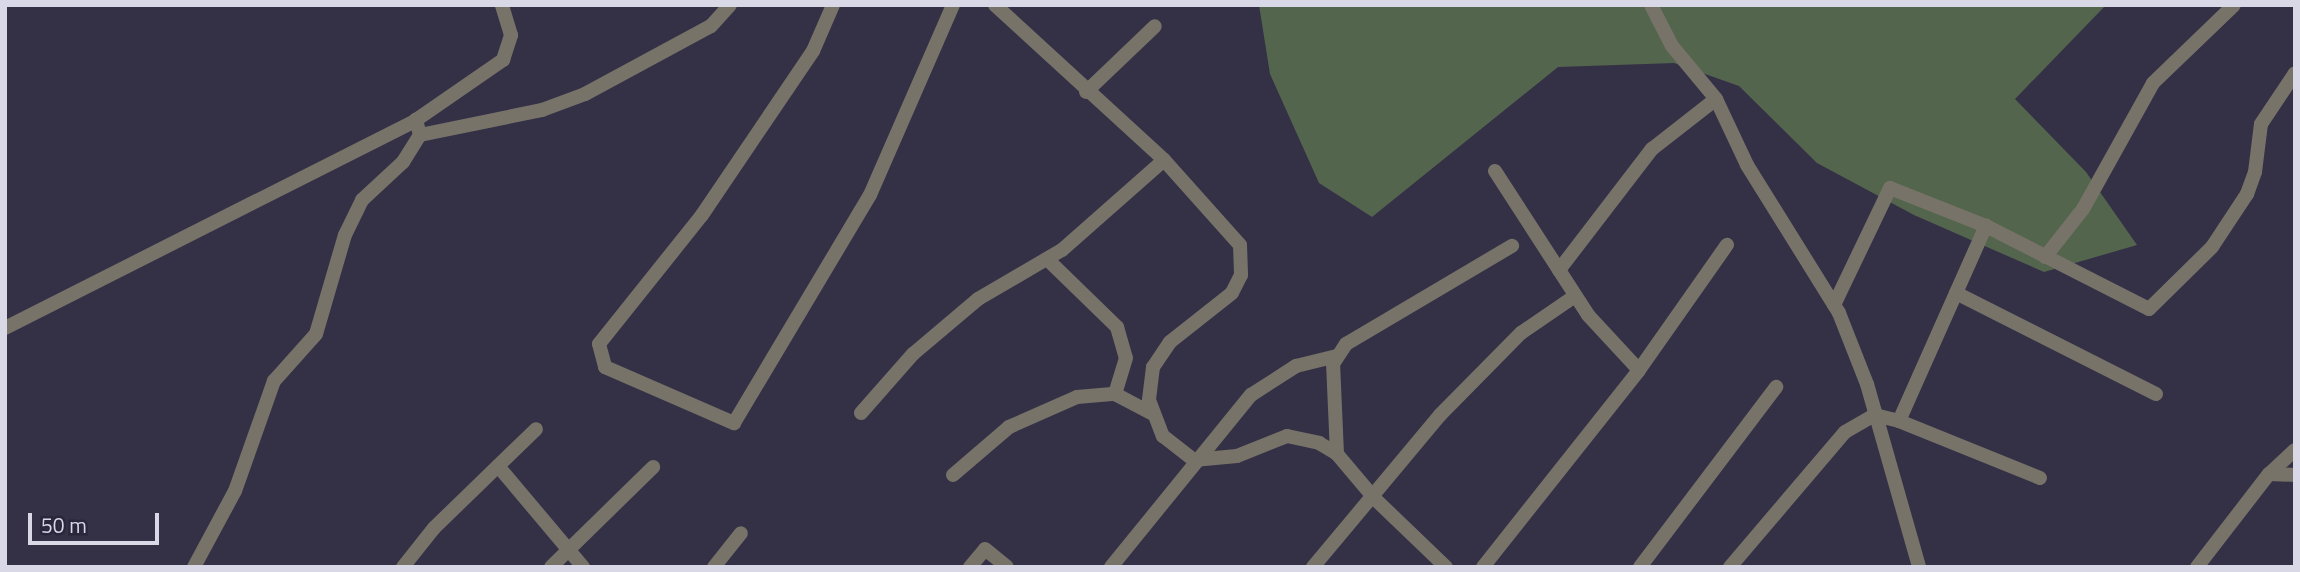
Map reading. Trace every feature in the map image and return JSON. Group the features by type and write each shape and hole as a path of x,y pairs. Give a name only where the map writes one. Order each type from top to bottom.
{"street":[{"path":"5,328 416,120 503,60 511,36 502,5"},
{"path":"194,567 235,491 274,381 316,334 345,235 362,200 403,162 420,135 542,110 585,94 711,26 730,5"},
{"path":"832,5 813,51 709,204 599,344 605,367 734,423 870,195 953,5"},
{"path":"995,5 1086,92 1164,160 1240,245 1243,265 1232,293 1170,342 1153,367 1149,388 1152,413 1163,436 1194,460 1237,456 1287,436 1309,439 1337,454 1374,498 1446,567"},
{"path":"1651,5 1672,46 1716,99 1747,165 1833,305 1867,384 1919,567"},
{"path":"2045,257 2082,209 2153,83 2234,5"},
{"path":"1086,92 1155,26"},
{"path":"1833,305 1891,188 1986,226 2150,309 2205,254 2247,194 2255,172 2260,124 2295,73"},
{"path":"1559,270 1652,149 1716,99"},
{"path":"416,120 420,135"},
{"path":"861,413 913,354 978,299 1047,259 1164,160"},
{"path":"1495,171 1576,296 1639,370"},
{"path":"1899,421 1986,226"},
{"path":"1483,567 1639,370 1727,244"},
{"path":"1337,454 1333,364 1337,356 1364,332 1512,246"},
{"path":"1047,259 1117,327 1126,358 1115,394"},
{"path":"1956,293 2156,394"},
{"path":"1313,567 1374,498 1440,415 1521,333 1576,296"},
{"path":"1111,567 1238,408 1265,384 1296,366 1337,356"},
{"path":"1640,567 1776,387"},
{"path":"953,475 988,441 1031,415 1090,394 1115,394 1152,413"},
{"path":"1730,567 1845,432 1875,415 1899,421 2040,478"},
{"path":"403,567 536,429"},
{"path":"2197,567 2269,474 2295,450"},
{"path":"498,466 583,567"},
{"path":"551,567 567,548 653,467"},
{"path":"2269,474 2295,475"},
{"path":"714,567 741,533"},
{"path":"970,567 985,549 1007,567"}],"green space":[{"path":"1259,5 2106,5 2015,99 2086,172 2137,245 2044,272 1914,215 1817,163 1739,86 1674,63 1558,67 1372,217 1319,183 1270,74"}]}
